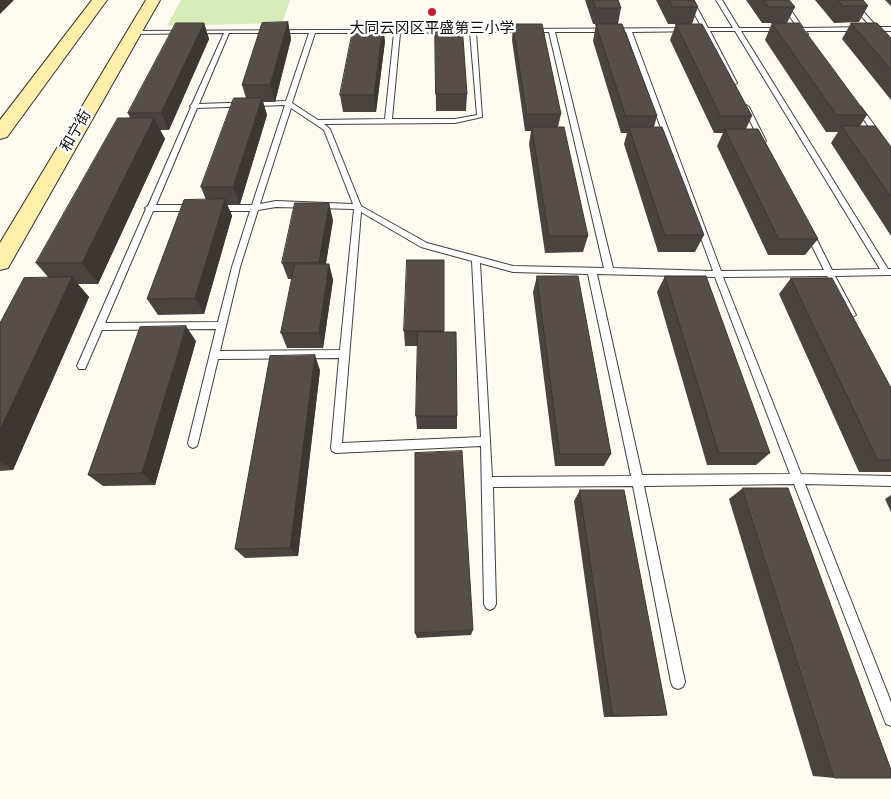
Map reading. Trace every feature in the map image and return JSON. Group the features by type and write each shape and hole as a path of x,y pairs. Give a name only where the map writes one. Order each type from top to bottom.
{"main road":[{"path":"0,133 100,0"},
{"name":"和宁街","path":"0,262 153,0"}],"lane":[{"path":"690,0 738,91"},
{"path":"719,0 888,272"},
{"path":"781,0 807,37"},
{"path":"850,0 891,47"},
{"path":"134,32 891,29"},
{"path":"552,31 609,271"},
{"path":"629,31 718,274 891,719"},
{"path":"82,366 226,32"},
{"path":"193,443 236,267 312,32"},
{"path":"388,121 397,32"},
{"path":"316,122 455,121 480,116 473,32"},
{"path":"852,99 891,153"},
{"path":"742,100 769,152"},
{"path":"193,106 288,102 327,129 358,207 336,448 486,441"},
{"path":"149,208 255,208 276,204 358,207 424,245 513,268 718,274 888,272"},
{"path":"804,221 856,323"},
{"path":"476,259 486,441 490,604"},
{"path":"592,271 638,481 678,682"},
{"path":"98,327 222,325"},
{"path":"215,355 345,354"},
{"path":"486,482 798,479 891,481"}],"green space":[{"path":"181,0 290,0 282,23 167,26"}],"building":[{"path":"593,0 618,0 621,8 596,8"},
{"path":"669,0 694,0 698,7 673,7"},
{"path":"764,0 789,0 795,7 769,7"},
{"path":"838,0 863,0 868,6 843,6"},
{"path":"288,22 270,85 242,85 262,23"},
{"path":"176,23 204,23 161,113 128,113"},
{"path":"772,23 799,23 867,115 837,115"},
{"path":"851,23 877,23 891,38 891,69"},
{"path":"435,24 462,24 467,94 436,94"},
{"path":"513,24 542,24 561,114 527,114"},
{"path":"596,24 622,24 657,116 626,116"},
{"path":"676,24 702,24 752,116 721,116"},
{"path":"354,25 383,25 374,95 340,95"},
{"path":"234,98 262,98 233,187 201,187"},
{"path":"118,118 154,118 82,263 36,263"},
{"path":"842,126 875,126 891,148 891,197"},
{"path":"532,127 564,127 588,236 549,236"},
{"path":"629,127 662,127 704,235 665,235"},
{"path":"725,129 758,129 818,239 779,239"},
{"path":"225,199 195,298 147,299 184,200"},
{"path":"295,203 329,203 319,262 282,263"},
{"path":"407,260 444,260 444,331 404,331"},
{"path":"295,264 329,264 319,333 281,333"},
{"path":"537,276 578,276 611,454 560,454"},
{"path":"665,276 706,276 770,453 719,453"},
{"path":"72,277 0,430 0,323 24,278"},
{"path":"791,278 832,278 891,388 891,460 878,460"},
{"path":"186,326 142,473 88,475 140,327"},
{"path":"418,332 456,332 457,416 416,416"},
{"path":"315,355 290,548 235,549 270,356"},
{"path":"462,451 473,630 415,633 415,453"},
{"path":"743,488 788,488 891,770 891,778 835,778"},
{"path":"580,490 624,490 667,715 613,716"}],"place":[{"name":"大同云冈区平盛第三小学","path":"432,12"}]}
